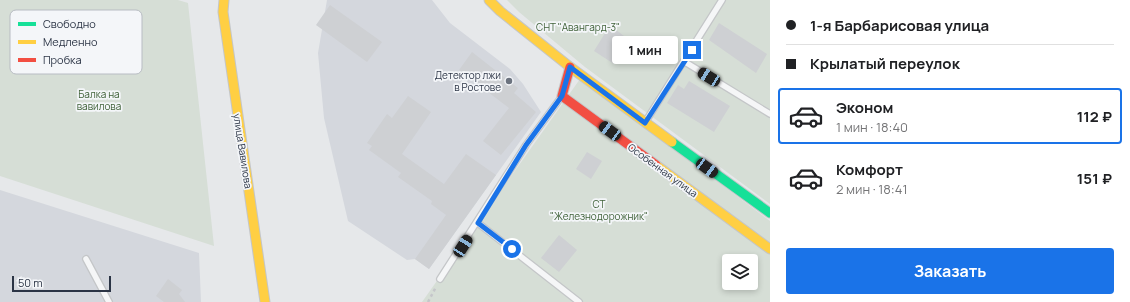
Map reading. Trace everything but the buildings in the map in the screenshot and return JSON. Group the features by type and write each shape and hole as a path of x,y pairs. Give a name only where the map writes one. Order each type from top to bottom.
{"street":[{"name":"улица Вавилова","path":"224,0 223,12 236,108 265,302"},
{"path":"489,0 500,11 570,67 770,213"},
{"path":"562,96 570,67"},
{"name":"Особенная улица","path":"562,96 770,249"}],"lane":[{"path":"645,123 722,0"},
{"path":"684,62 770,114"},
{"path":"440,279 478,223 526,145 562,96"},
{"path":"478,223 579,302"},
{"path":"86,259 109,302"}],"path":[{"path":"428,302 440,279"}],"shaded area":[{"path":"327,0 432,0 450,23 510,69 523,84 541,112 429,269 415,259 407,260 348,221 324,118 318,53"},
{"path":"0,190 199,253 201,302 0,302"}],"green space":[{"name":"Балка на вавилова","path":"0,0 178,0 188,3 214,246 0,176"},
{"name":"СНТ \"Авангард-3\"","path":"507,0 770,0 770,204 585,67 519,12"},
{"name":"СТ \"Железнодорожник\"","path":"580,79 770,221 770,302 422,302"}],"traffic: fast":[{"path":"672,142 770,213"}],"traffic: slow":[{"path":"224,0 223,12 265,302"},
{"path":"489,0 500,11 570,67 672,142"},
{"path":"656,165 770,249"}],"traffic: jam":[{"path":"570,67 562,96 656,165"}],"place":[{"name":"Детектор лжи в Ростове","path":"509,81"}],"route":[{"path":"512,249 478,223 526,145 562,96 570,67 645,123 692,50"}]}
